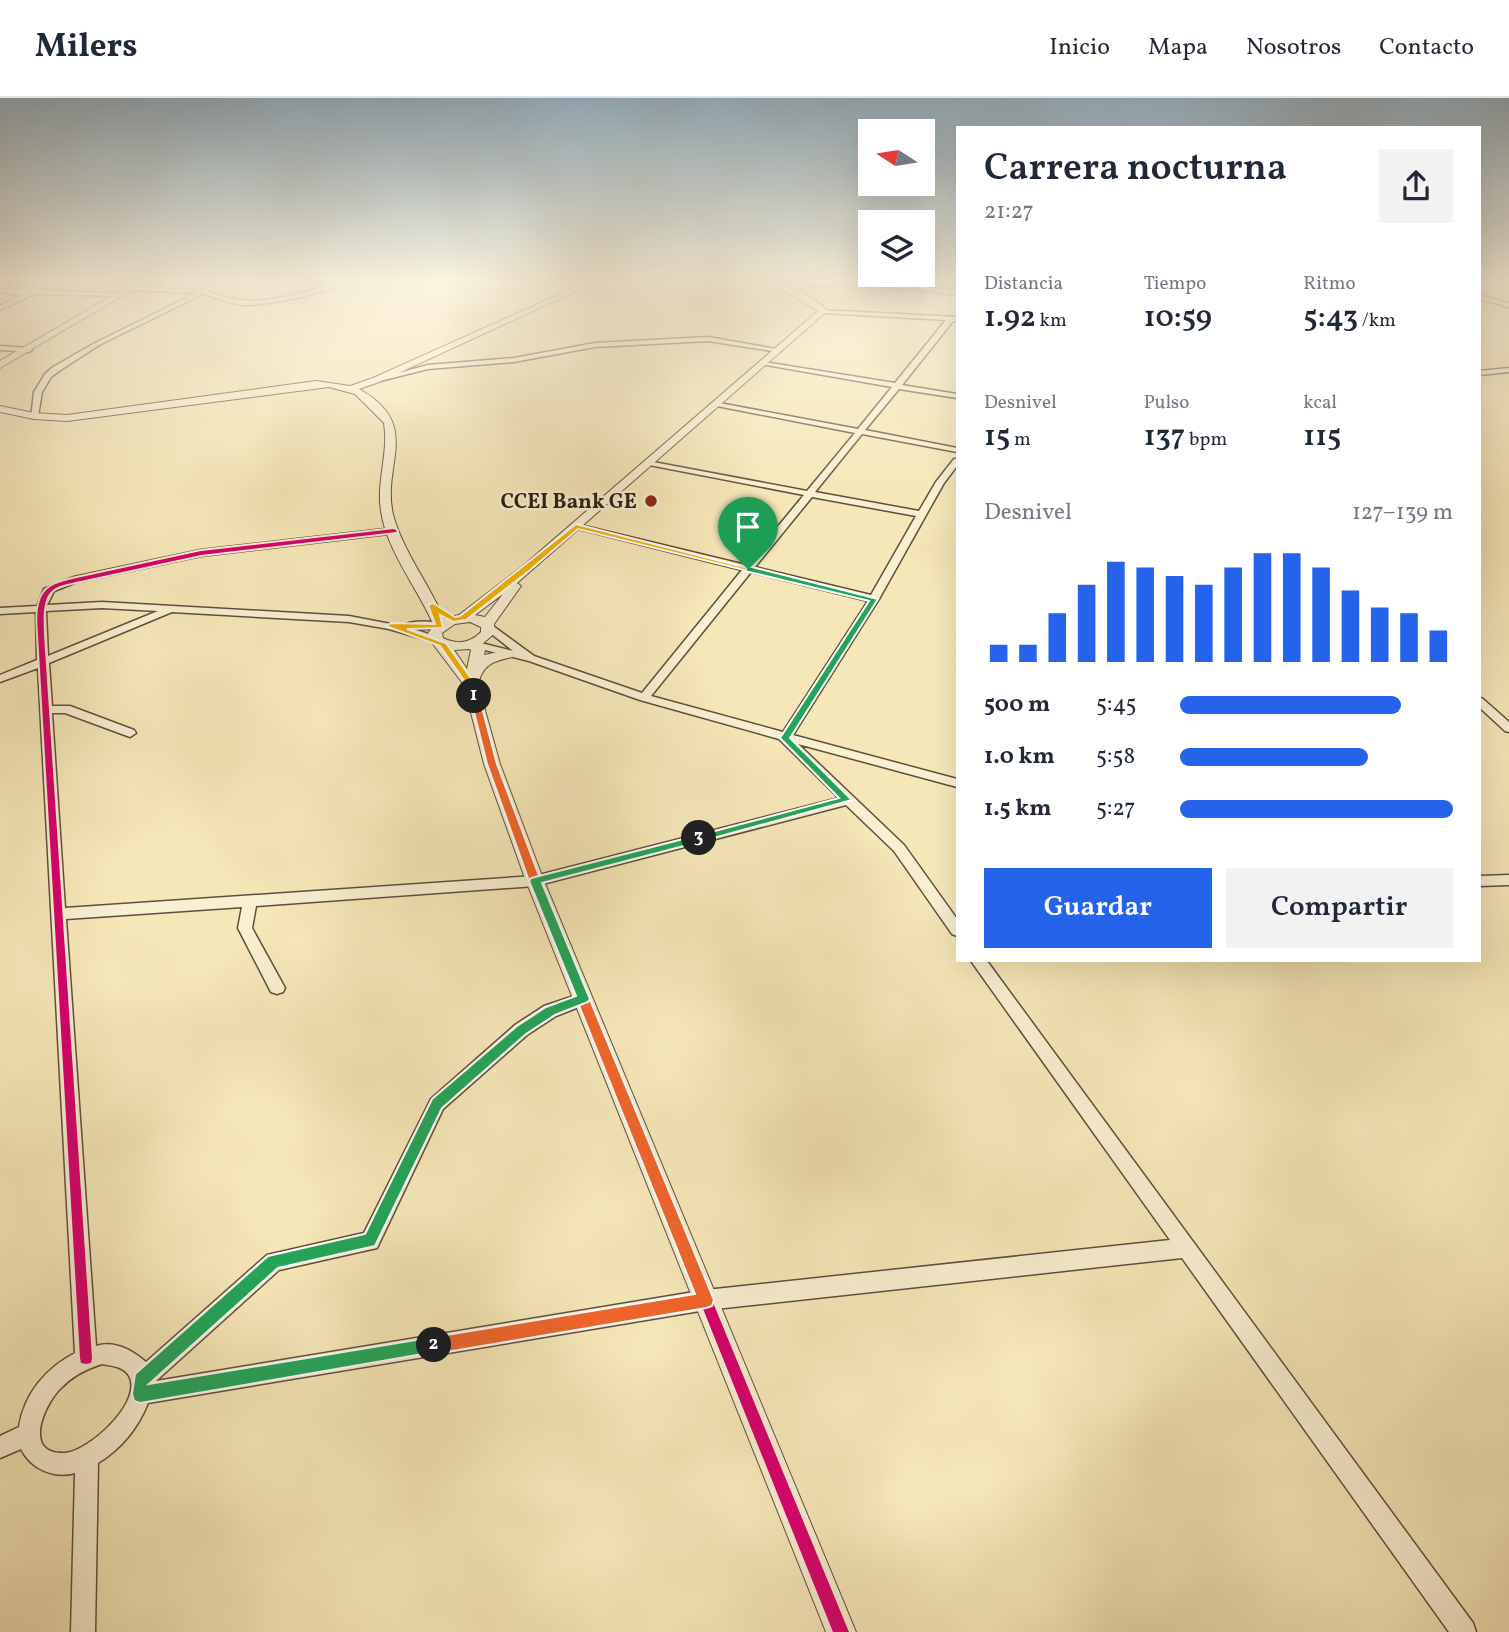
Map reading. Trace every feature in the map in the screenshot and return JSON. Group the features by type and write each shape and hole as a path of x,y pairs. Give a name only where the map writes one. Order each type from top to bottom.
{"street":[{"path":"0,365 24,353"},
{"path":"34,416 38,392 47,376 83,353"},
{"path":"0,409 34,416 88,417 256,391 373,381 436,353"},
{"path":"352,388 428,367 514,360 554,353"},
{"path":"446,629 527,569 776,353"},
{"path":"644,698 926,353"},
{"path":"764,364 956,396"},
{"path":"1481,373 1509,370"},
{"path":"365,397 373,381"},
{"path":"329,384 352,388 365,397 389,423 391,429 387,513 394,531 473,678 492,764 535,881 841,1632"},
{"path":"717,404 956,450"},
{"path":"785,738 874,599 920,514 956,462"},
{"path":"648,464 920,514"},
{"path":"576,527 874,599"},
{"path":"86,1358 41,607 48,591 55,586 130,567 227,550 394,531"},
{"path":"446,629 457,647 473,644 485,637 488,626 527,569"},
{"path":"0,611 102,605 349,619 391,626 446,629 477,619 533,659"},
{"path":"0,679 172,610"},
{"path":"473,644 533,659 644,698 956,783"},
{"path":"473,644 478,650 473,678"},
{"path":"473,678 488,658 507,654"},
{"path":"1481,703 1509,727"},
{"path":"46,710 66,709 130,733"},
{"path":"785,738 899,848 956,929"},
{"path":"827,779 832,765 855,757"},
{"path":"58,915 535,881 847,800"},
{"path":"1481,881 1509,880"},
{"path":"250,900 245,928 277,988"},
{"path":"980,962 1464,1632"},
{"path":"140,1387 274,1262 370,1241 437,1104 521,1030 550,1011 583,999"},
{"path":"140,1387 706,1300 1185,1248"},
{"path":"116,1354 128,1359 136,1368 140,1387 134,1413 122,1431 106,1447 87,1458 69,1464 53,1464 40,1458 32,1448 29,1434 31,1416 39,1398 61,1374 86,1358 116,1354"},
{"path":"0,1447 29,1434"},
{"path":"83,1632 87,1458"}],"cycle path":[{"path":"86,1358 41,635 44,597 53,587 74,580 201,553 394,531"},
{"path":"443,645 471,685 492,764 535,881 841,1632"}],"place":[{"name":"CCEI Bank GE","path":"651,501"}],"route":[{"path":"748,569 576,527 463,618 453,620 433,605 441,626 391,626 437,640 471,685 492,764 535,881 706,1300 140,1394 141,1380 274,1262 370,1241 437,1104 521,1030 550,1011 583,999 535,881 847,800 785,738 874,599 748,569"}]}
